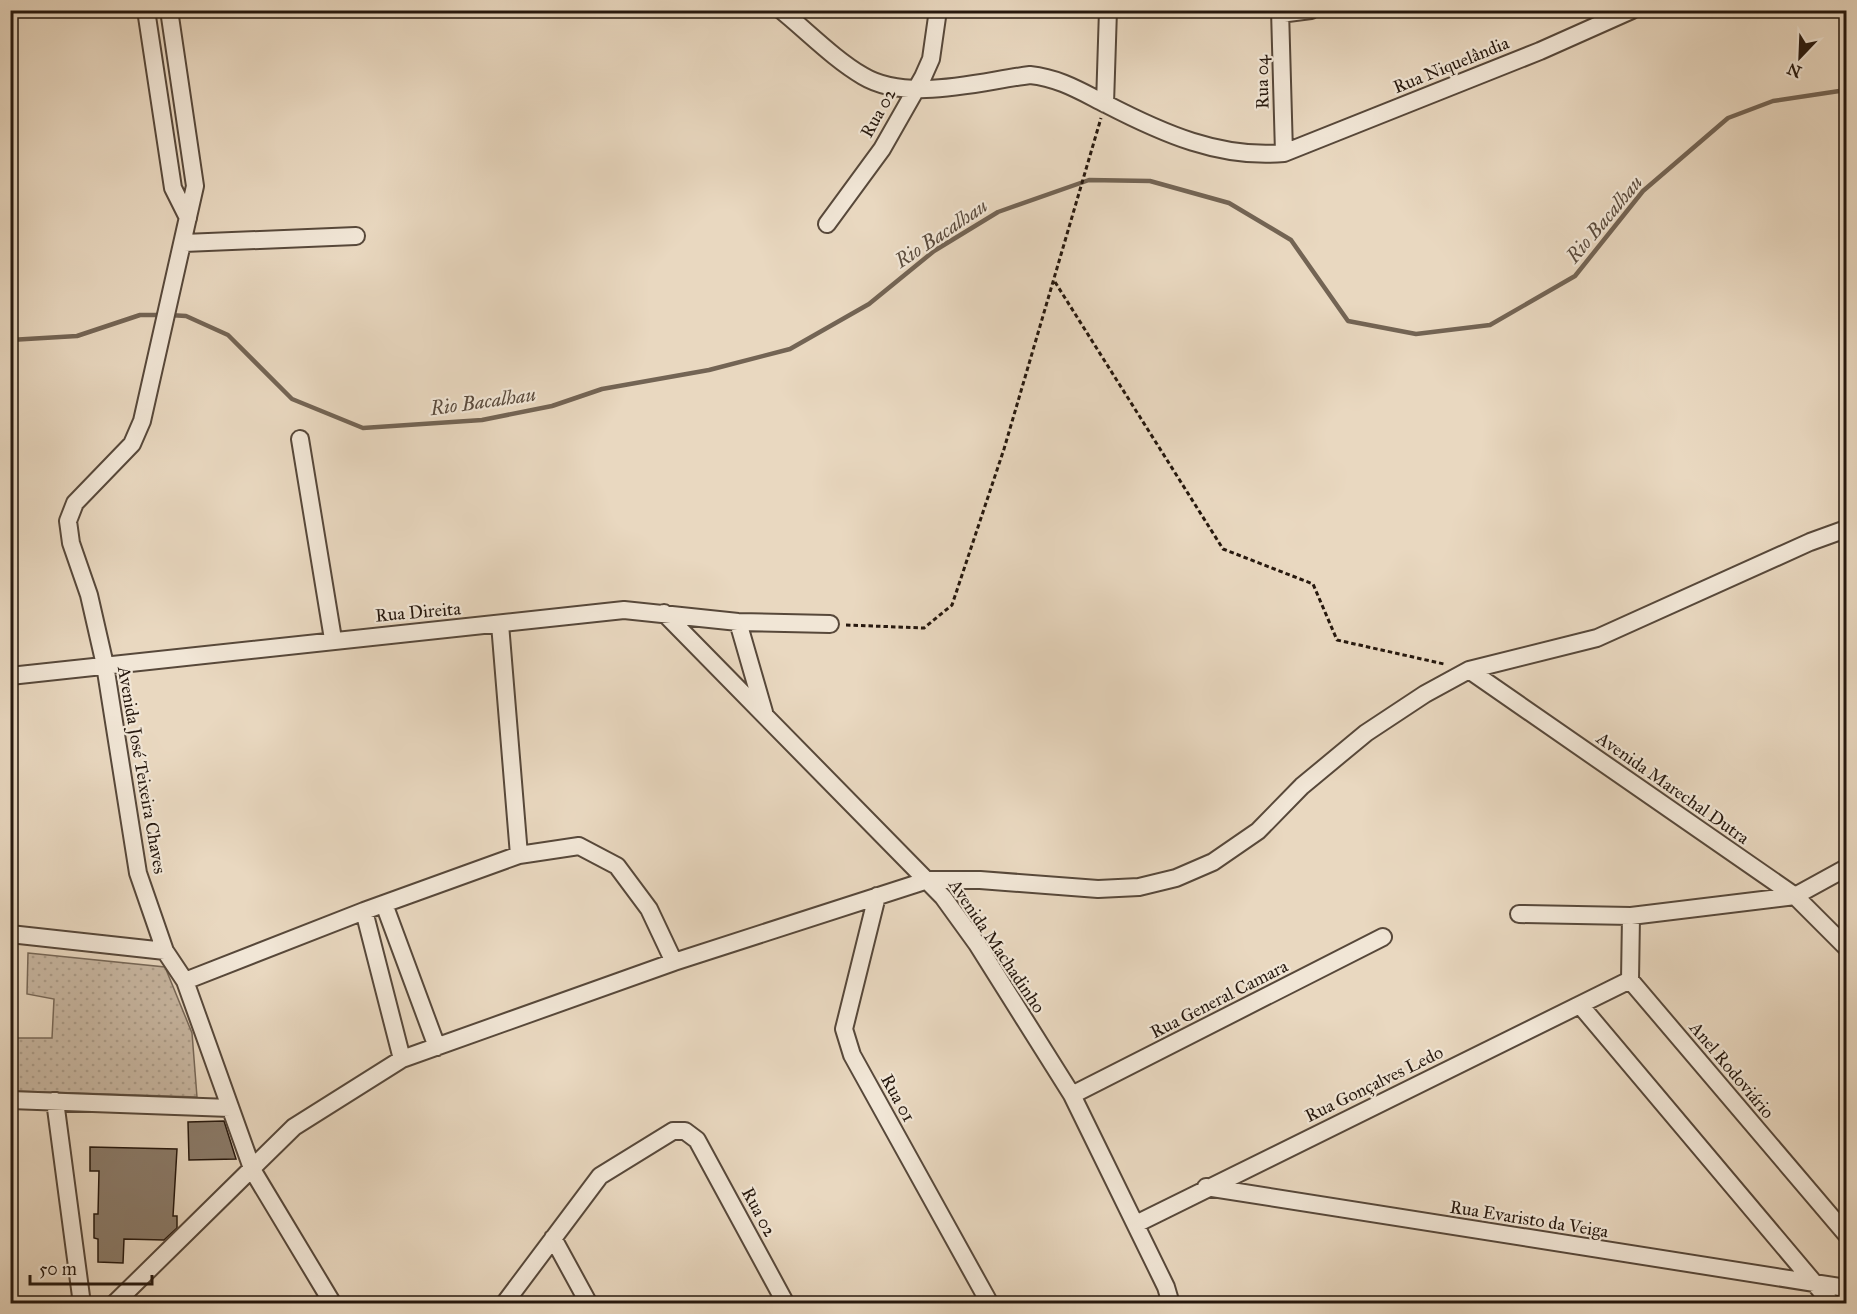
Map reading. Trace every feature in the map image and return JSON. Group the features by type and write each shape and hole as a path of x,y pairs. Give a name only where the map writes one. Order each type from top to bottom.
{"street":[{"path":"146,10 173,188 188,218"},
{"name":"Avenida José Teixeira Chaves","path":"169,10 195,186 184,243 142,420 132,444 75,503 68,521 71,543 89,596 105,665 138,873 165,951 185,981 253,1171 333,1304"},
{"path":"781,10 865,77 913,91"},
{"name":"Rua 02","path":"827,224 882,148 931,59 938,10"},
{"path":"1105,104 1108,10"},
{"path":"1280,12 1311,10"},
{"name":"Rua Niquelândia","path":"913,91 1030,75 1049,77 1070,84 1105,104 1210,149 1255,156 1284,153 1540,51 1632,10"},
{"name":"Rua 04","path":"1280,12 1284,153"},
{"path":"184,243 356,236"},
{"path":"300,439 333,639"},
{"path":"114,1304 253,1171 294,1127 402,1059 674,962 928,880 980,880 1098,889 1139,887 1176,878 1213,862 1258,831 1302,786 1366,733 1425,694 1469,670 1597,638 1810,542 1846,529"},
{"name":"Rua Direita","path":"10,676 333,639 624,610 738,622 830,624"},
{"name":"Avenida Machadinho","path":"664,613 928,880 977,944 1072,1095 1166,1287 1171,1304"},
{"path":"738,622 764,712"},
{"path":"500,624 519,855"},
{"name":"Avenida Marechal Dutra","path":"1469,670 1795,896 1846,948"},
{"path":"185,981 364,911 519,855 579,846 617,866 649,909 674,962"},
{"path":"1519,914 1631,916 1795,896 1846,868"},
{"name":"Rua 01","path":"877,896 844,1029 852,1055 990,1304"},
{"path":"384,904 437,1047"},
{"path":"364,911 402,1059"},
{"path":"1630,980 1631,916"},
{"path":"10,934 165,951"},
{"name":"Rua General Camara","path":"1072,1095 1383,937"},
{"name":"Rua Gonçalves Ledo","path":"1136,1224 1206,1187 1630,980"},
{"name":"Anel Rodoviário","path":"1630,980 1846,1234"},
{"path":"1580,1005 1818,1284 1832,1304"},
{"path":"10,1100 230,1108"},
{"path":"55,1101 82,1304"},
{"name":"Rua 02","path":"553,1238 600,1176 673,1131 686,1131 698,1140 786,1304"},
{"name":"Rua Evaristo da Veiga","path":"1206,1187 1846,1288"},
{"path":"504,1304 553,1238 589,1304"}],"path":[{"path":"830,624 924,628 952,605 1004,449 1055,282 1105,104"},
{"path":"1055,282 1223,549 1313,584 1337,640 1469,670"}],"shaded area":[{"path":"28,953 165,967 192,1033 197,1097 15,1091 16,1038 52,1038 54,999 27,994"}],"building":[{"path":"224,1121 236,1159 189,1160 188,1122"},
{"path":"90,1147 177,1149 173,1216 177,1216 177,1228 164,1240 124,1239 123,1263 98,1262 98,1239 94,1238 94,1214 98,1214 99,1171 90,1171"}],"waterway":[{"name":"Rio Bacalhau","path":"169,315 186,316 228,335 292,399 363,428 482,420 552,406 602,389 709,370 790,349 869,304 934,251 998,212 1089,180 1150,181 1229,203 1291,240 1348,321 1416,334 1490,325 1575,276 1643,191 1728,118 1773,101 1846,90"},
{"name":"Rio Bacalhau","path":"10,340 77,336 140,315 161,315"}]}
